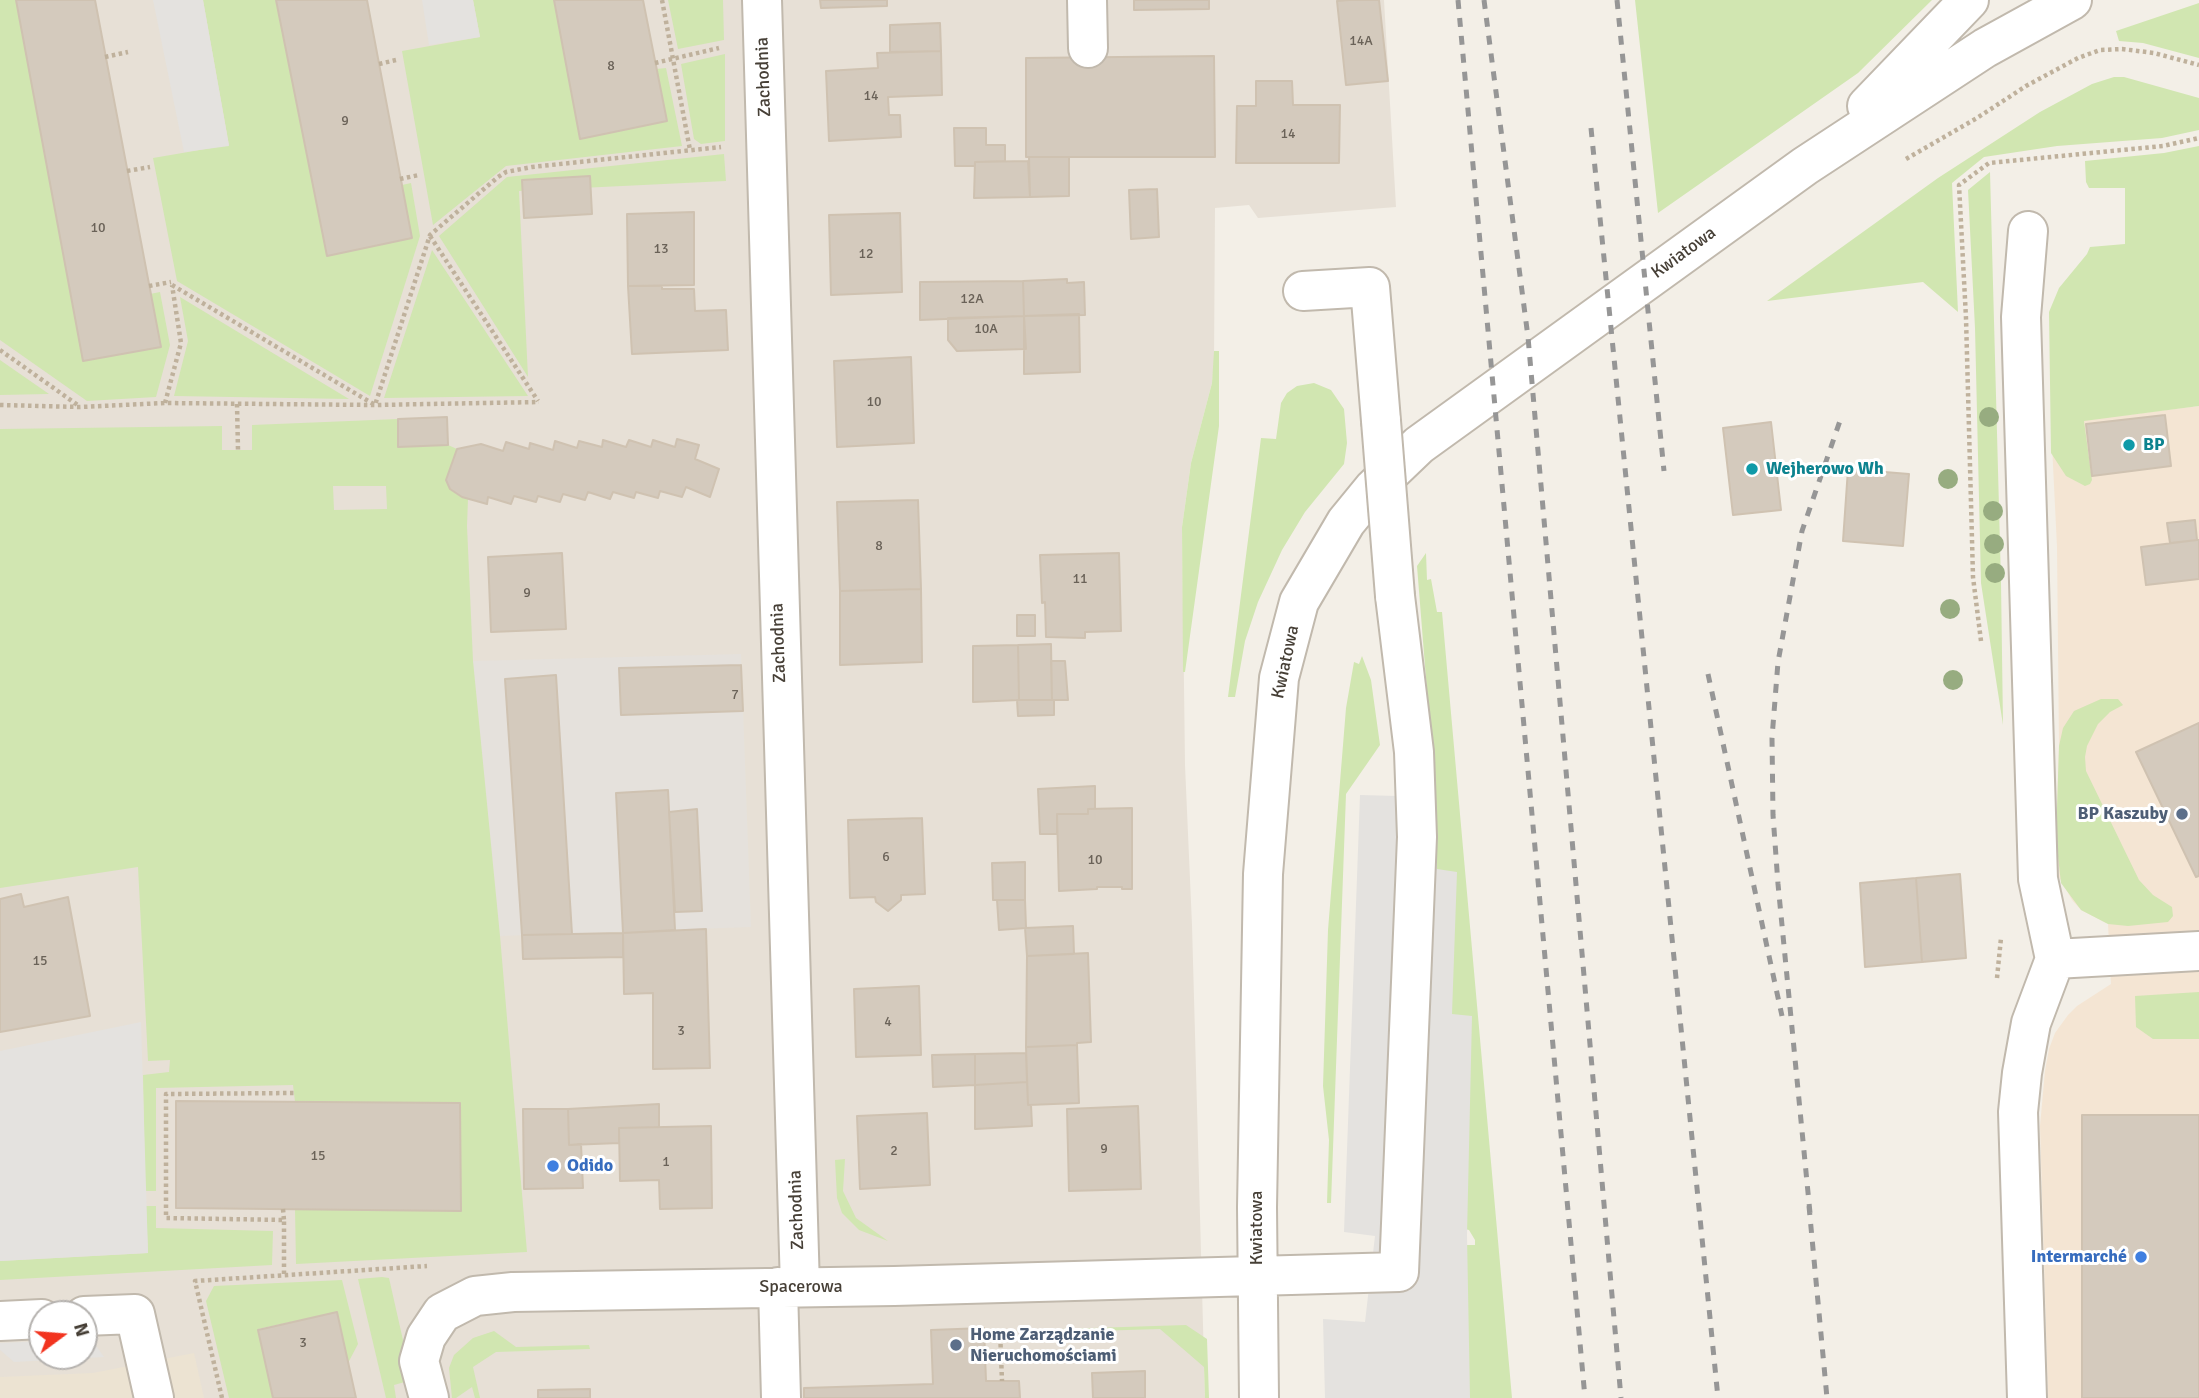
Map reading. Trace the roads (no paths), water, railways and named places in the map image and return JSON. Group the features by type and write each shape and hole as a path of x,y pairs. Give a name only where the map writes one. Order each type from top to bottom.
{"street":[{"name":"Zachodnia","path":"762,0 789,1287 781,1398"},
{"path":"1087,0 1088,48"},
{"name":"Kwiatowa","path":"1805,166 1969,0"},
{"name":"Kwiatowa","path":"1259,1398 1257,1276 1263,874 1279,678 1299,602 1346,522 1373,489 1409,453 1805,166 1985,48 2072,0"},
{"path":"2027,1398 2018,1112 2021,1073 2031,1023 2055,959 2045,919 2037,866 2021,317 2028,231"},
{"name":"Spacerowa","path":"429,1398 419,1361 426,1338 442,1313 475,1296 513,1292 1399,1272 1418,837 1414,752 1395,596 1370,287 1303,291"},
{"path":"2055,959 2199,951"},
{"path":"98,1315 135,1314 150,1381"},
{"path":"0,1321 28,1320"}],"railway":[{"path":"1458,0 1585,1398"},
{"path":"1484,0 1528,337 1621,1398"},
{"path":"1617,0 1664,471"},
{"path":"1591,128 1718,1398"},
{"path":"1810,1213 1778,884 1773,815 1772,738 1778,662 1802,531 1842,415"},
{"path":"1708,674 1782,1016"},
{"path":"1809,1206 1827,1398"}],"place":[{"name":"BP","path":"2129,445"},
{"name":"Wejherowo Wh","path":"1752,469"},
{"name":"BP Kaszuby","path":"2182,814"},
{"name":"Odido","path":"553,1166"},
{"name":"Intermarché","path":"2141,1257"},
{"name":"Home Zarządzanie Nieruchomościami","path":"956,1345"}]}
